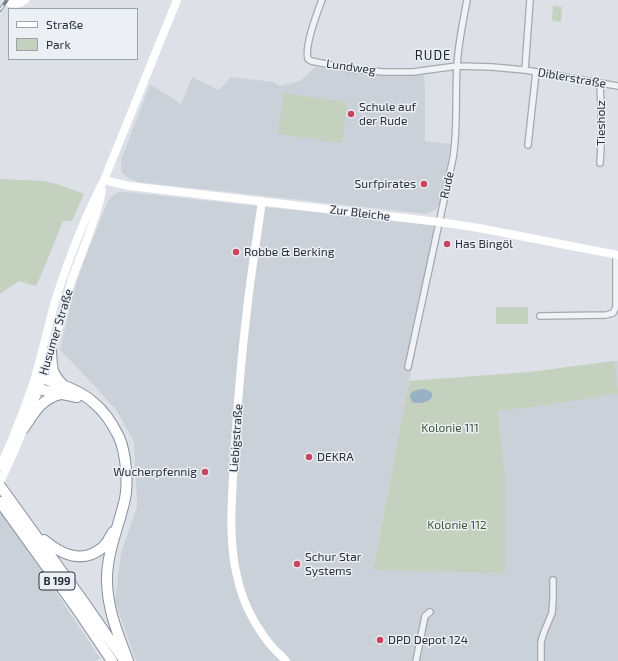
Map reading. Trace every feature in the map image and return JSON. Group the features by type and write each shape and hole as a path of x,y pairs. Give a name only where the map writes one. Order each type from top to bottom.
{"highway":[{"path":"51,351 53,373 63,390"},
{"path":"38,382 63,390 76,397 94,403 104,414 119,437 126,467 127,481 125,501 108,559 107,579 108,602 114,625 128,661"},
{"path":"24,428 37,409 45,401 63,390"},
{"name":"B 199","path":"0,486 34,531 124,661"},
{"name":"B 199","path":"0,502 77,609 112,661"},
{"path":"34,531 53,547 70,556 82,557 92,554 103,547 120,516"}],"street":[{"path":"10,2 18,4 25,0"},
{"name":"Husumer Straße","path":"0,466 8,459 24,428 38,382 56,300 69,261 91,205 104,180 177,0"},
{"name":"Lundweg","path":"322,0 310,34 307,55 308,59 311,61 351,69 383,72 413,72 457,66"},
{"name":"Rude","path":"408,367 456,142 457,66 467,0"},
{"name":"Diblerstraße","path":"525,70 530,0"},
{"name":"Diblerstraße","path":"457,66 525,70 618,86"},
{"path":"528,145 536,72"},
{"name":"Tiesholz","path":"600,84 602,129 600,163"},
{"name":"Husumer Straße","path":"0,482 20,419 51,351 77,264 99,207 104,180"},
{"name":"Zur Bleiche","path":"104,180 129,186 440,222 479,228 617,255 616,307 613,313 606,316 540,316"},
{"name":"Liebigstraße","path":"262,201 247,310 237,412 232,493 233,558 241,591 256,624 270,644 286,661"},
{"path":"541,661 541,642 552,613 554,600 553,580"},
{"path":"416,661 425,616 430,612"}],"shaded area":[{"path":"315,67 376,76 424,75 425,141 451,144 440,203 436,209 427,214 138,182 128,178 121,172 121,160 150,84 181,104 192,77 219,90 231,77 274,82 280,86 300,81"},
{"path":"119,192 441,226 409,381 373,569 505,474 498,411 617,394 614,361 618,361 618,661 136,661 115,601 121,553 137,507 134,442 117,411 60,350 75,287 84,261 108,201 112,196"},
{"path":"0,509 100,658 96,661 0,661"}],"green space":[{"path":"553,6 562,7 561,22 553,21"},
{"path":"284,93 347,102 342,143 278,134"},
{"path":"0,179 44,181 84,194 72,221 63,221 36,286 19,281 0,294"},
{"path":"496,307 528,307 528,324 496,324"},
{"path":"614,361 618,394 498,411 505,474 505,573 373,570 409,381 529,372"}],"water":[{"path":"422,389 432,393 431,398 428,401 418,403 412,402 410,396 412,392"}],"railway":[{"path":"0,10 7,0"}],"place":[{"name":"Schule auf der Rude","path":"351,114"},
{"name":"Surfpirates","path":"424,184"},
{"name":"Has Bingöl","path":"447,244"},
{"name":"Robbe & Berking","path":"236,252"},
{"name":"DEKRA","path":"309,457"},
{"name":"Wucherpfennig","path":"205,472"},
{"name":"Schur Star Systems","path":"297,564"},
{"name":"DPD Depot 124","path":"380,640"}],"district":[{"name":"RUDE","path":"433,56"}],"park label":[{"name":"Kolonie 111","path":"450,428"},
{"name":"Kolonie 112","path":"457,525"}]}
